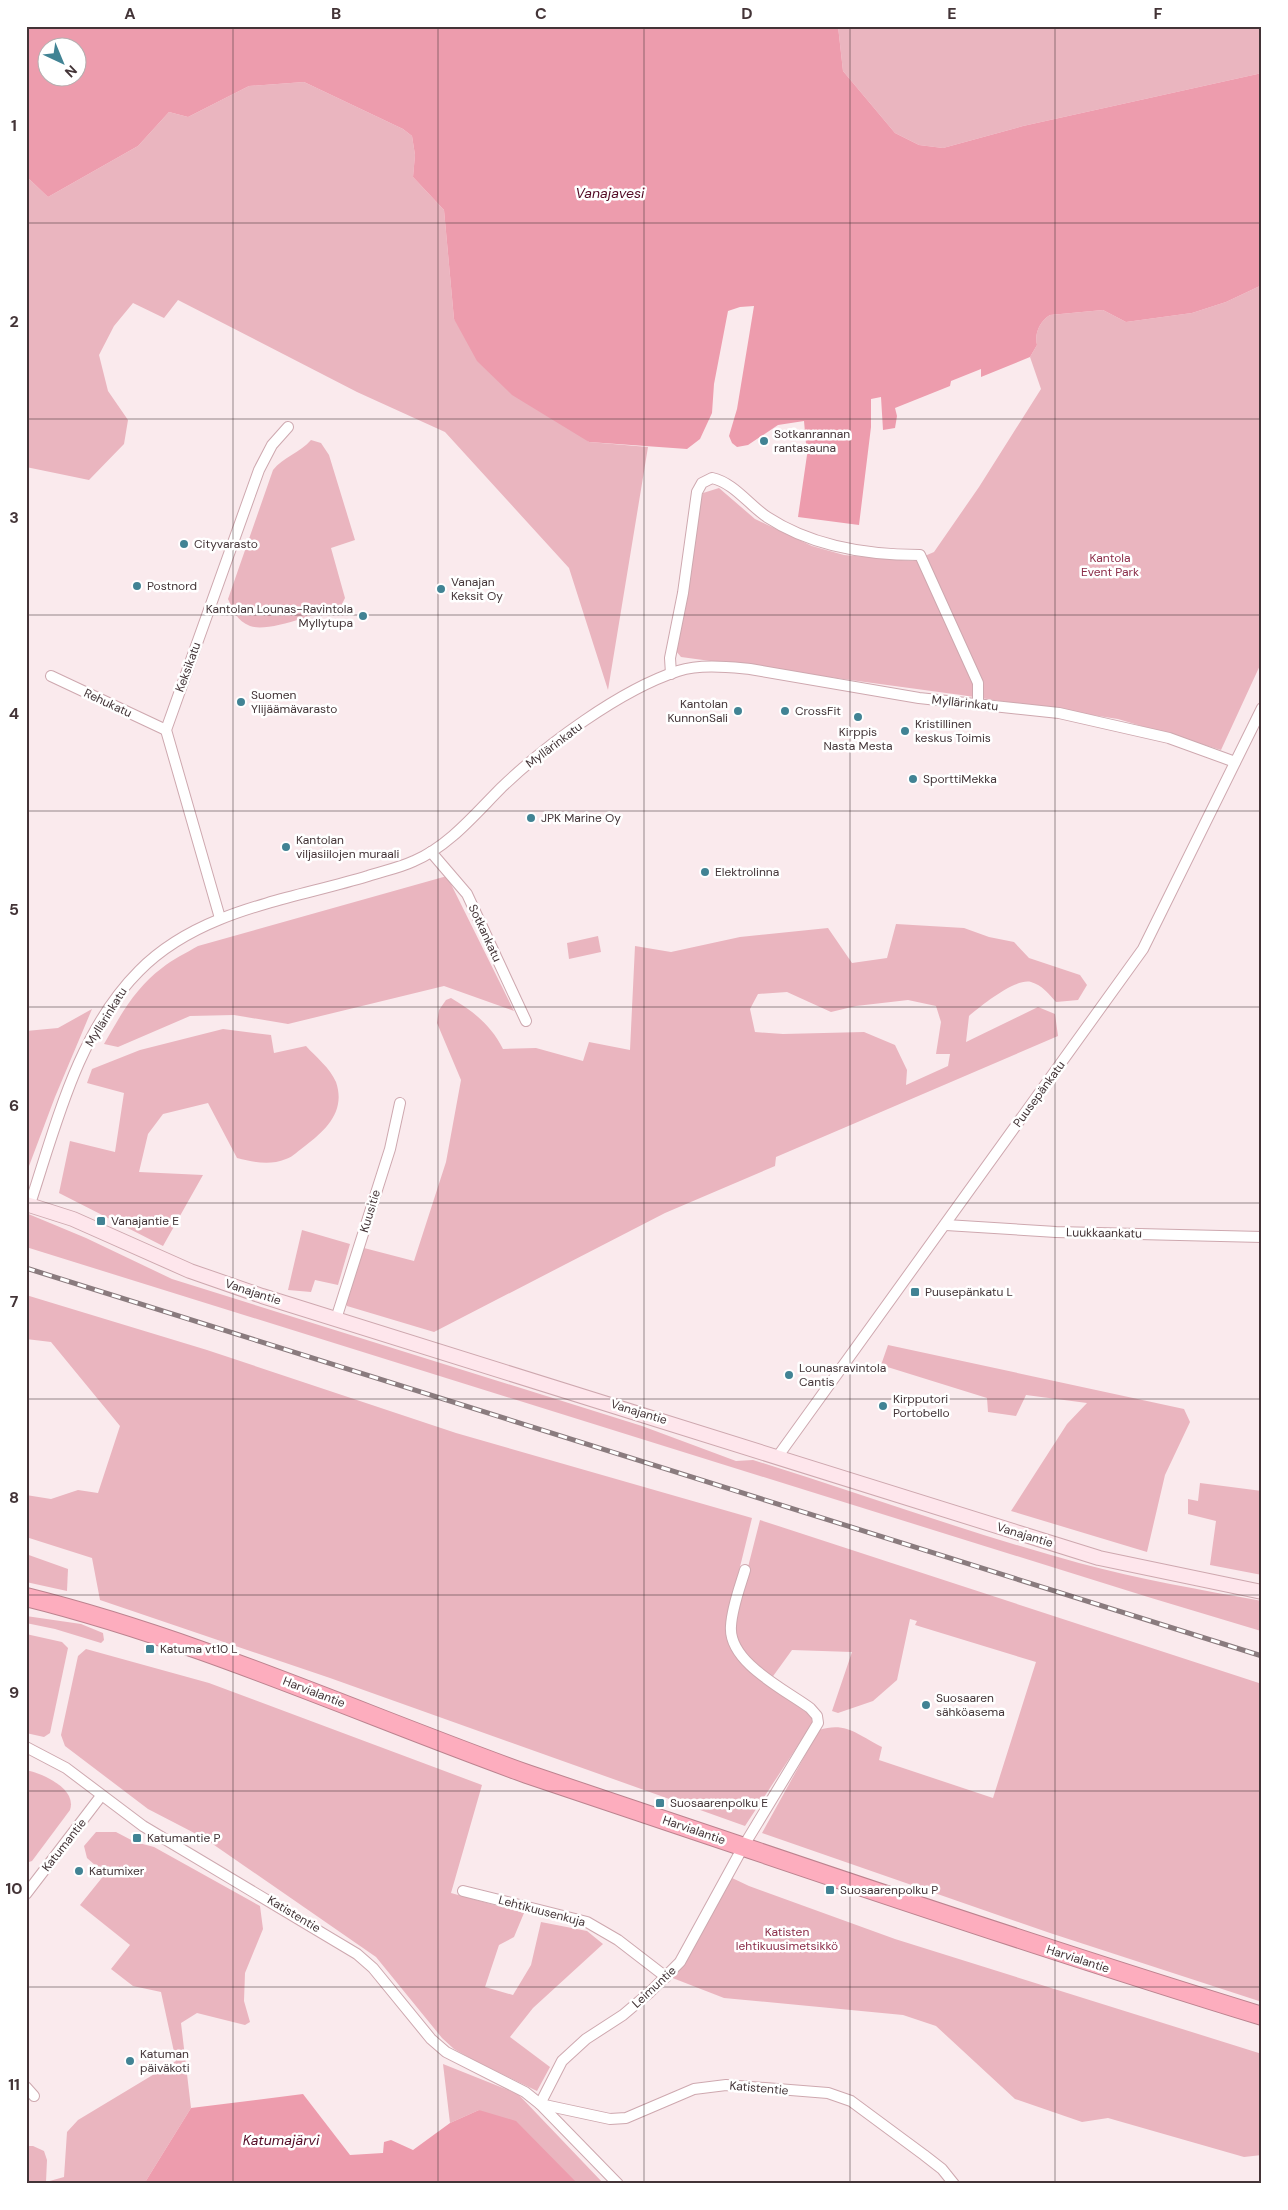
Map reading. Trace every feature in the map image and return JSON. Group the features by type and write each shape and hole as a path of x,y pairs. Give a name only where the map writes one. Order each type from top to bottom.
{"highway":[{"name":"Harvialantie","path":"26,1598 132,1628 247,1667 526,1773 743,1847 1082,1960 1262,2016"},
{"name":"Harvialantie","path":"26,1608 132,1628"}],"street":[{"name":"Keksikatu","path":"166,730 259,470 272,445 288,427"},
{"path":"671,674 670,658 683,593 697,492 702,483 712,478 724,480 766,516 801,535 862,551 892,555 920,555 978,684 978,704"},
{"name":"Myllärinkatu","path":"28,1204 75,1074 95,1031 128,982 160,952 188,932 220,918 413,862 431,852 461,828 536,755 551,744 626,696 671,674 695,668 724,666 919,698 1059,714 1169,738 1235,762"},
{"name":"Rehukatu","path":"51,676 166,730"},
{"name":"Puusepänkatu","path":"778,1456 1143,949 1262,708"},
{"path":"166,730 220,918"},
{"name":"Sotkankatu","path":"431,852 467,894 526,1021"},
{"name":"Kuusitie","path":"336,1319 390,1149 400,1103"},
{"name":"Vanajantie","path":"28,1204 73,1219 190,1271 336,1319 1099,1558 1262,1592"},
{"name":"Luukkaankatu","path":"946,1225 1056,1232 1262,1237"},
{"name":"Leimuntie","path":"540,2104 562,2061 603,2027 623,2014 666,1977 680,1962 743,1847 818,1720 810,1708 755,1670 740,1656 732,1640 731,1626 744,1570"},
{"name":"Katistentie","path":"26,1747 66,1768 101,1796 144,1826 357,1954 373,1968 431,2039 446,2052 462,2062 509,2082 540,2104 618,2184"},
{"name":"Katumantie","path":"26,1894 101,1796"},
{"name":"Lehtikuusenkuja","path":"463,1891 587,1922 618,1940 666,1977"},
{"name":"Katistentie","path":"540,2104 610,2119 626,2118 679,2095 726,2085 828,2093 851,2101 942,2169 954,2184"},
{"path":"26,2087 34,2096"}],"green space":[{"path":"838,26 1262,26 1262,73 1023,126 943,148 919,145 895,133 843,71"},
{"path":"304,82 403,129 412,136 415,155 413,177 444,210 454,319 589,442 648,447 608,690 569,568 445,432 357,392 178,300 164,318 133,303 114,326 99,355 108,391 128,420 124,444 89,480 26,467 26,176 48,197 138,146 169,112 188,117 249,86"},
{"name":"Kantola Event Park","path":"1262,285 1262,661 1221,750 1118,719 961,695 681,657 676,651 693,520 703,493 719,488 755,519 812,546 844,555 913,561 934,552 979,487 1041,389 1030,357 1037,345 1036,337 1039,328 1046,318 1050,315 1103,310 1126,322 1192,313 1226,302"},
{"path":"311,440 321,443 329,455 355,540 331,548 345,598 341,606 295,621 269,627 250,626 239,618 228,599 273,470"},
{"path":"447,876 514,1011 444,986 288,1024 234,1015 190,1016 118,1047 104,1044 129,1003 144,984 166,965 198,946"},
{"path":"896,924 964,928 989,937 1014,942 1029,958 1080,975 1087,985 1078,1000 1056,1002 1035,983 1024,982 1008,988 969,1016 966,1042 1038,1007 1055,1014 1058,1036 776,1157 775,1166 665,1213 434,1332 347,1306 346,1302 364,1248 414,1261 446,1162 461,1080 437,1023 439,1010 446,1000 451,998 474,1014 493,1033 503,1049 536,1048 583,1061 589,1042 630,1050 635,946 671,952 740,937 828,928 852,963 887,958","holes":["787,992 831,1012 856,1006 908,1000 936,1006 941,1022 936,1054 950,1054 948,1066 906,1085 907,1070 895,1045 864,1032 783,1034 755,1032 750,1009 758,994"]},
{"path":"598,936 601,952 569,959 567,943"},
{"path":"92,1009 55,1097 26,1174 26,1031 58,1028"},
{"path":"223,1029 271,1035 274,1053 306,1046 330,1072 336,1082 338,1102 336,1111 327,1126 313,1140 289,1158 268,1163 237,1158 208,1103 163,1114 148,1134 139,1172 203,1175 163,1246 59,1193 70,1141 115,1152 124,1093 87,1083 92,1069 140,1050"},
{"path":"26,1213 86,1238 172,1279 642,1426 736,1461 753,1460 956,1526 1079,1563 1147,1579 1262,1601 1262,1629 1261,1631 1148,1597 26,1247"},
{"path":"302,1230 350,1244 338,1285 315,1280 311,1292 288,1290"},
{"path":"26,1295 207,1350 456,1433 752,1518 726,1624 727,1640 732,1651 751,1672 811,1716 814,1721 745,1826 330,1678 100,1600 92,1558 26,1537 26,1495 51,1499 78,1490 98,1493 120,1426 51,1342 26,1339"},
{"path":"888,1345 1184,1409 1190,1422 1165,1475 1147,1552 1011,1511 1067,1424 1087,1403 1026,1395 1016,1416 988,1412 987,1398 881,1365"},
{"path":"1200,1483 1262,1491 1262,1575 1210,1565 1216,1521 1188,1514 1188,1499 1198,1501"},
{"path":"760,1520 1262,1684 1262,2002 1050,1933 762,1833 819,1730 828,1728 844,1728 882,1747 879,1760 993,1798 1036,1662 915,1625 917,1621 910,1619 897,1680 873,1701 838,1713 832,1711 852,1652 792,1650 771,1679 743,1655 733,1626"},
{"path":"26,1554 68,1569 67,1591 26,1582"},
{"path":"26,1616 81,1624 103,1633 104,1640 101,1643 55,1629 26,1623"},
{"path":"26,1634 62,1642 68,1648 50,1733 44,1737 26,1733"},
{"path":"86,1649 209,1683 482,1785 451,1893 524,1913 514,1937 499,1945 485,1987 513,1995 531,1965 541,1922 587,1931 603,1944 533,2008 510,2037 550,2067 537,2091 454,2049 442,2038 376,1957 204,1838 148,1809 65,1746 61,1735 78,1656"},
{"path":"26,1770 50,1779 64,1789 69,1795 71,1802 70,1810 32,1861 26,1863"},
{"path":"96,1832 116,1832 135,1842 154,1847 260,1906 263,1929 245,1973 244,2001 250,2022 245,2025 197,2013 181,2023 191,2108 144,2184 26,2184 26,2146 33,2146 44,2151 47,2160 46,2182 64,2177 67,2132 78,2120 176,2061 161,1992 133,1986 111,1969 130,1945 80,1905 105,1874 87,1858 84,1846"},
{"name":"Katisten lehtikuusimetsikkö","path":"730,1877 749,1886 895,1939 1262,2054 1262,2155 1244,2157 1108,2118 1082,2122 1015,2099 936,2026 903,2015 724,1998 670,1977"},
{"path":"443,2064 518,2094 604,2184 578,2184 479,2110 450,2123"}],"water":[{"name":"Vanajavesi","path":"26,26 838,26 843,71 895,133 919,145 943,148 1023,126 1262,73 1262,285 1226,302 1192,313 1126,322 1103,310 1050,315 1039,328 1036,337 1037,345 1030,357 981,377 981,369 951,381 950,386 895,408 897,416 895,428 883,430 881,397 871,399 871,427 859,525 798,517 807,455 804,421 778,425 748,445 737,447 732,443 729,436 737,409 754,306 740,307 728,311 714,384 712,413 700,439 687,449 589,442 512,395 477,361 454,319 444,210 413,177 415,155 412,136 403,129 304,82 249,86 188,117 169,112 138,146 48,197 26,176"},
{"name":"Katumajärvi","path":"303,2094 350,2155 383,2153 384,2142 391,2140 413,2150 450,2123 479,2110 516,2121 578,2184 144,2184 191,2108"}],"railway":[{"path":"26,1268 1262,1656"}],"place":[{"name":"Sotkanrannan rantasauna","path":"764,441"},
{"name":"Cityvarasto","path":"184,544"},
{"name":"Postnord","path":"137,586"},
{"name":"Vanajan Keksit Oy","path":"441,589"},
{"name":"Kantolan Lounas-Ravintola Myllytupa","path":"363,616"},
{"name":"Suomen Ylijäämävarasto","path":"241,702"},
{"name":"Kantolan KunnonSali","path":"738,711"},
{"name":"CrossFit","path":"785,711"},
{"name":"Kirppis Nasta Mesta","path":"858,717"},
{"name":"Kristillinen keskus Toimis","path":"905,731"},
{"name":"SporttiMekka","path":"913,779"},
{"name":"JPK Marine Oy","path":"531,818"},
{"name":"Kantolan viljasiilojen muraali","path":"286,847"},
{"name":"Elektrolinna","path":"705,872"},
{"name":"Vanajantie E","path":"101,1221"},
{"name":"Puusepänkatu L","path":"915,1292"},
{"name":"Lounasravintola Cantis","path":"789,1375"},
{"name":"Kirpputori Portobello","path":"883,1406"},
{"name":"Katuma vt10 L","path":"150,1649"},
{"name":"Suosaaren sähköasema","path":"926,1705"},
{"name":"Suosaarenpolku E","path":"660,1803"},
{"name":"Katumantie P","path":"137,1838"},
{"name":"Katumixer","path":"79,1871"},
{"name":"Suosaarenpolku P","path":"830,1890"},
{"name":"Katuman päiväkoti","path":"130,2061"}]}
